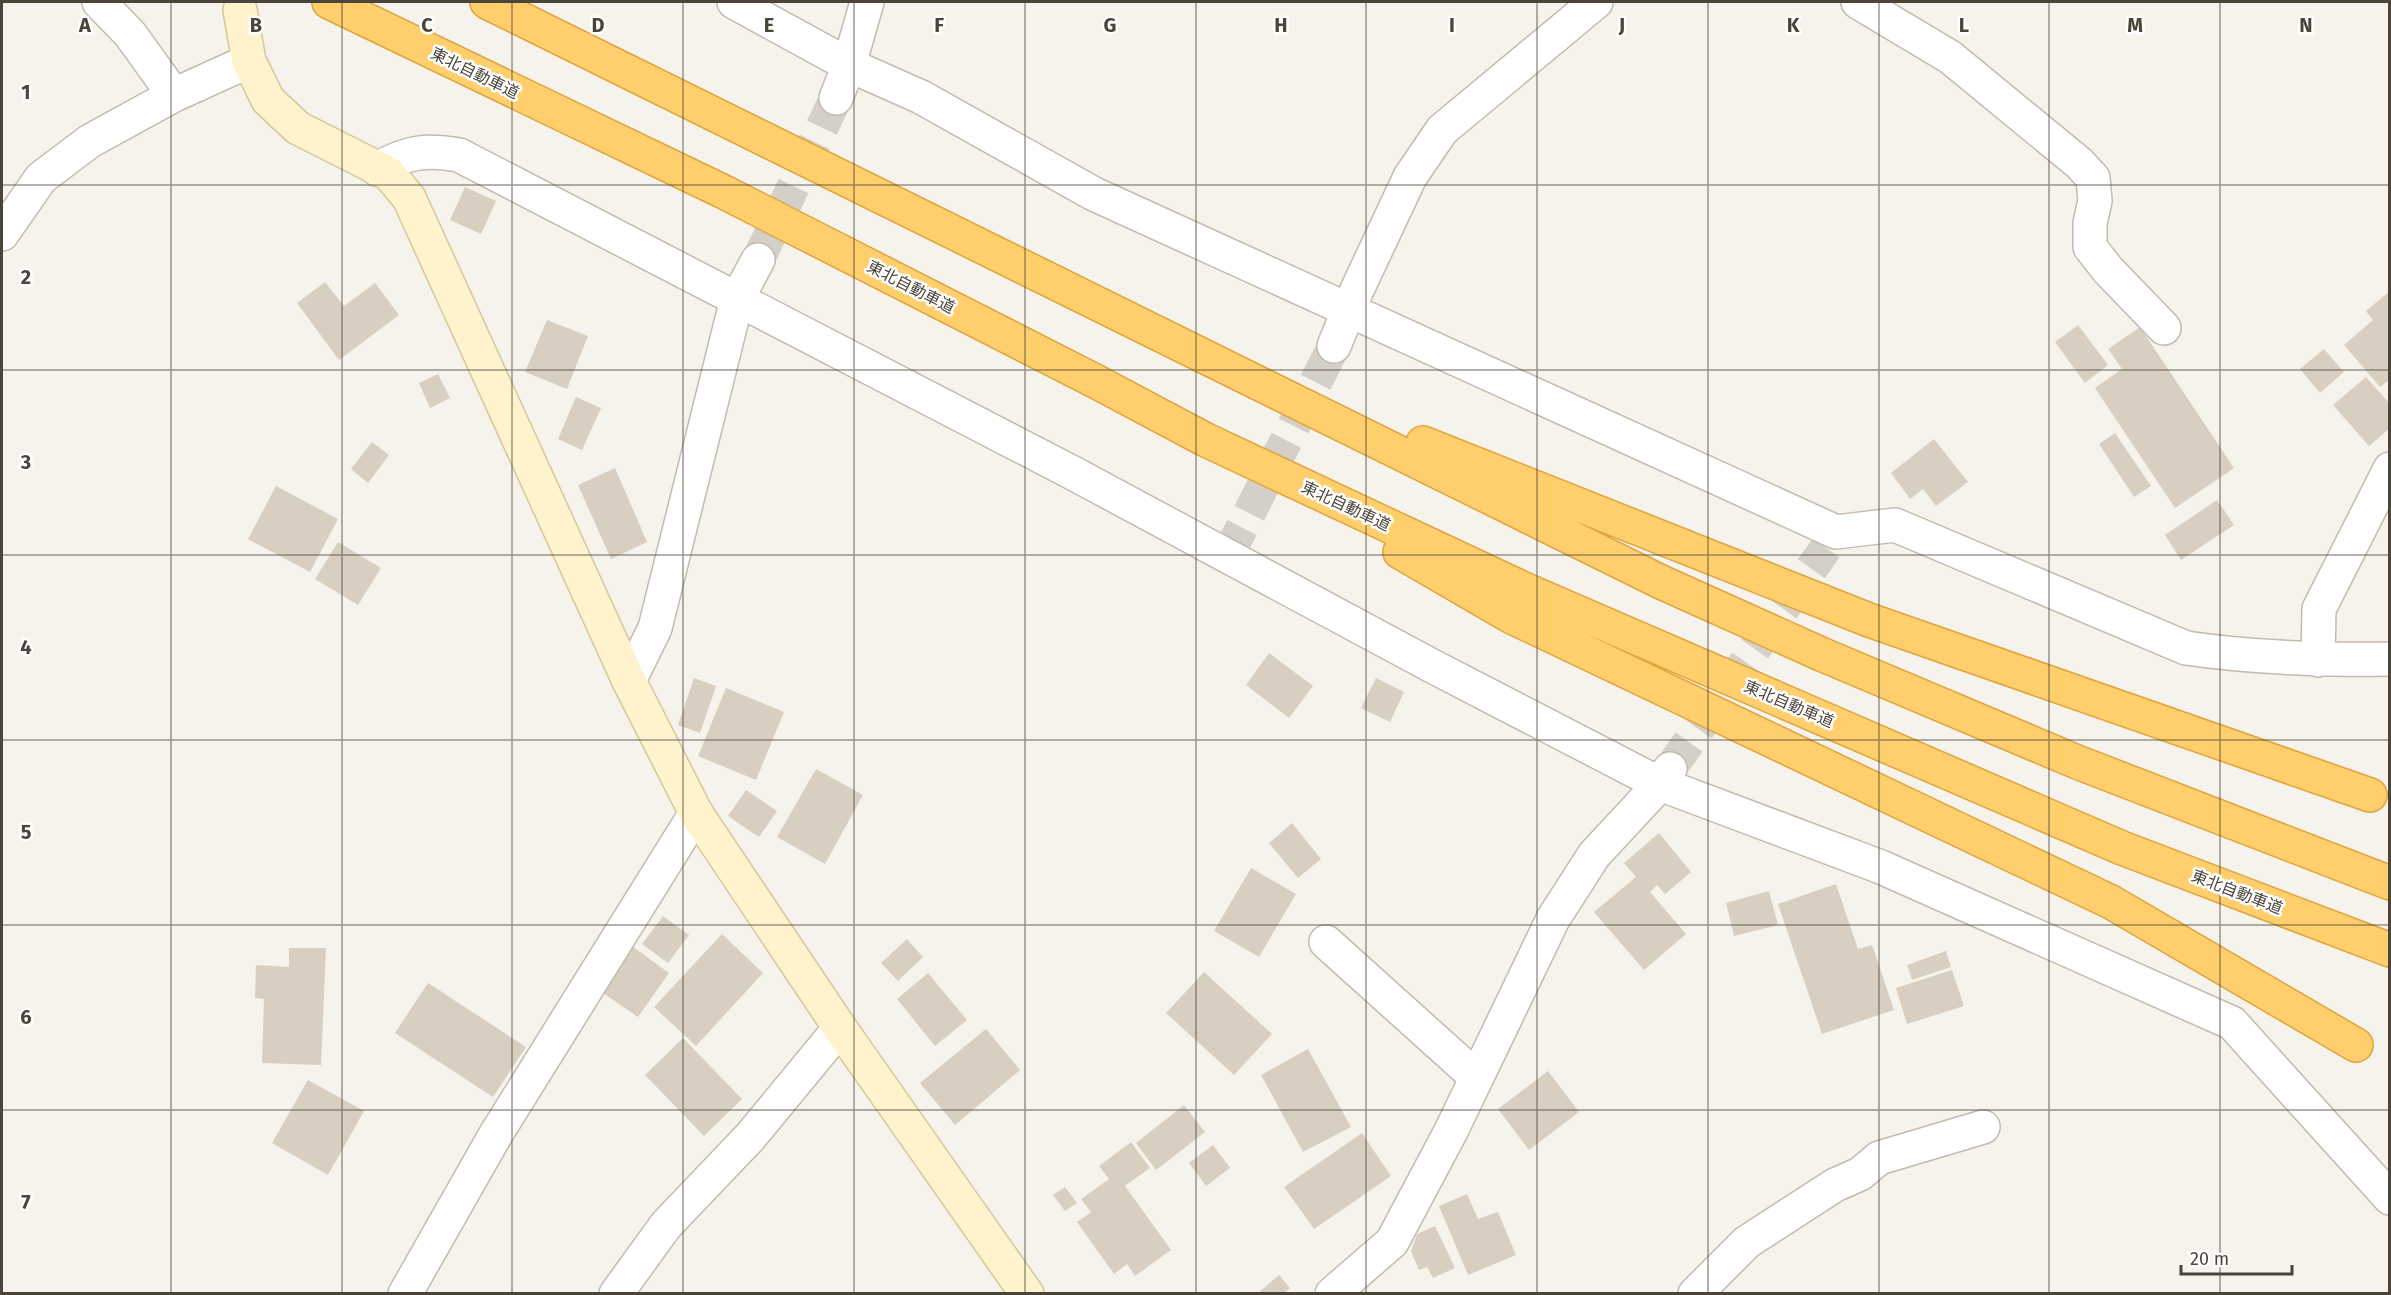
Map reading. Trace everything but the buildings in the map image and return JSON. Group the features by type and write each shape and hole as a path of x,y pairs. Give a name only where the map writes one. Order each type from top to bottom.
{"highway":[{"name":"東北自動車道","path":"329,2 724,192 1206,440 1526,590 2112,844 2390,950"},
{"path":"487,2 1661,582 1821,654 2077,762 2390,883"},
{"path":"1168,340 1656,537 1869,620 2370,795"},
{"path":"1206,440 1510,616 2111,902 2356,1045"}],"street":[{"path":"99,2 130,34 174,95"},
{"path":"734,2 849,65 921,97 1094,194 1831,540 1895,525 2186,648 2223,654 2318,660 2390,659"},
{"path":"836,98 849,65 867,2"},
{"path":"1334,346 1410,177 1442,130 1596,2"},
{"path":"1858,2 1950,57 2079,163 2093,178 2095,201 2090,223 2091,247 2108,270 2164,328"},
{"path":"240,10 249,61 268,100 298,128 389,174 409,198 629,681 696,813 840,1028 1027,1293"},
{"path":"2,234 42,178 90,141 174,95 249,61"},
{"path":"377,169 410,153 459,155 1071,472 1444,673 1665,777 1881,867 2232,1023 2390,1198"},
{"path":"629,681 655,628 737,299 758,260"},
{"path":"2318,660 2319,609 2390,469"},
{"path":"1332,1293 1392,1242 1420,1192 1553,919 1594,855 1665,777"},
{"path":"405,1293 496,1134 696,813"},
{"path":"1326,942 1476,1077"},
{"path":"616,1293 666,1225 750,1137 840,1028"},
{"path":"1695,1293 1747,1242 1835,1185 1860,1174 1879,1158 1983,1127"}],"tunnel":[{"path":"758,260 836,98"},
{"path":"1227,557 1334,346"},
{"path":"1670,769 1826,548"}]}
